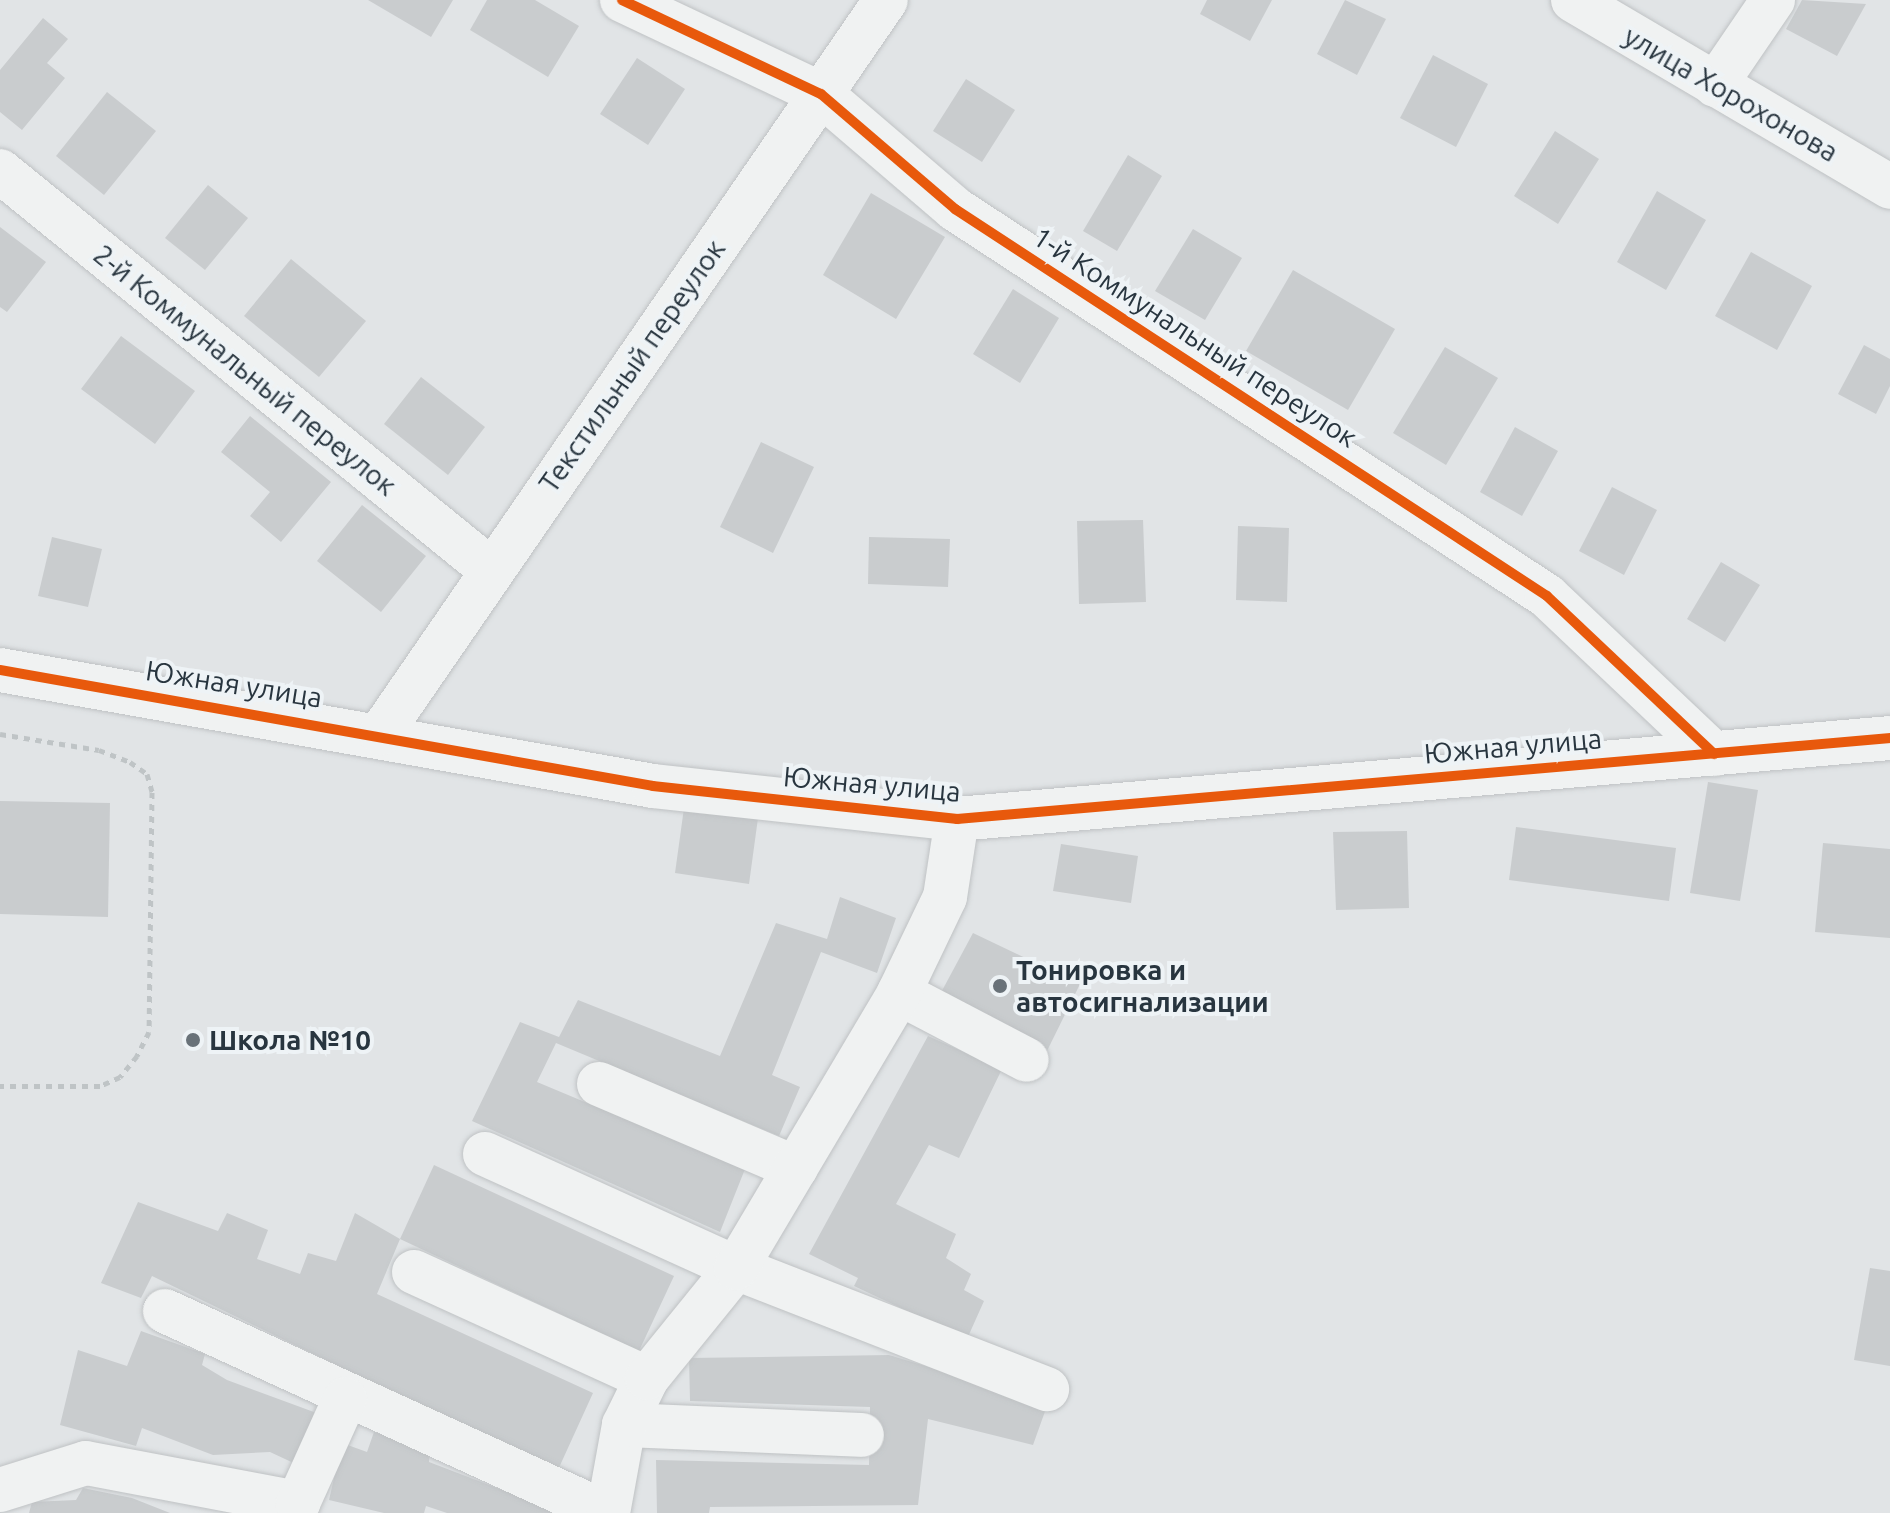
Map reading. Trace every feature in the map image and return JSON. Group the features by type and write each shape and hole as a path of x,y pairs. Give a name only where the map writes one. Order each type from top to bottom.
{"street":[{"name":"1-й Коммунальный переулок","path":"622,0 821,94 955,209 1547,596 1714,754"},
{"name":"Текстильный переулок","path":"381,733 490,569 886,0"},
{"name":"улица Хорохонова","path":"1573,0 1890,187"},
{"path":"1715,85 1773,0"},
{"name":"2-й Коммунальный переулок","path":"0,171 490,569"},
{"name":"Южная улица","path":"0,670 381,733 653,786 957,819 1890,738"},
{"path":"165,1311 345,1399 607,1513 624,1425 647,1378 736,1268 899,993 945,897 957,819"},
{"path":"899,993 1027,1060"},
{"path":"599,1084 796,1168"},
{"path":"485,1154 736,1268 1047,1389"},
{"path":"414,1272 647,1378"},
{"path":"0,1490 86,1463 315,1508 345,1399"},
{"path":"624,1425 862,1435"}],"path":[{"path":"0,734 99,750 130,762 147,774 152,792 149,1032 137,1056 120,1077 100,1086 0,1086"}],"building":[{"path":"368,0 453,0 431,37"},
{"path":"487,0 535,0 579,26 548,77 470,30"},
{"path":"1207,0 1272,0 1250,41 1200,14"},
{"path":"1345,0 1386,19 1357,75 1317,54"},
{"path":"1802,0 1866,4 1837,56 1786,29"},
{"path":"43,18 68,39 47,63 65,78 22,130 0,112 0,70"},
{"path":"1433,55 1488,84 1456,147 1400,118"},
{"path":"637,58 685,89 648,145 600,114"},
{"path":"966,79 1015,110 982,162 933,131"},
{"path":"107,92 156,131 104,195 56,156"},
{"path":"1555,131 1599,159 1558,224 1514,196"},
{"path":"1128,155 1162,176 1117,251 1083,231"},
{"path":"208,185 248,218 205,270 165,238"},
{"path":"1657,191 1706,220 1666,290 1617,262"},
{"path":"871,193 945,237 896,319 823,275"},
{"path":"0,227 46,262 7,312 0,307"},
{"path":"1193,229 1242,258 1205,320 1155,291"},
{"path":"1751,252 1812,286 1777,350 1715,316"},
{"path":"291,259 366,321 319,377 244,316"},
{"path":"1293,270 1395,329 1348,410 1246,351"},
{"path":"1013,289 1059,318 1020,383 973,354"},
{"path":"121,336 195,391 155,444 81,389"},
{"path":"1864,345 1890,359 1890,386 1876,414 1838,394"},
{"path":"1445,347 1498,378 1446,465 1393,433"},
{"path":"421,377 485,427 448,475 384,424"},
{"path":"250,416 331,482 281,542 250,516 270,492 221,452"},
{"path":"1515,427 1558,451 1522,516 1480,492"},
{"path":"761,442 814,467 773,553 720,527"},
{"path":"1612,487 1657,510 1624,575 1579,551"},
{"path":"362,505 426,556 381,612 317,561"},
{"path":"1143,520 1146,602 1079,604 1077,521"},
{"path":"1238,526 1289,528 1287,602 1236,600"},
{"path":"52,537 102,549 88,607 38,596"},
{"path":"869,537 950,539 948,587 868,584"},
{"path":"1721,562 1760,585 1725,642 1687,619"},
{"path":"1708,782 1758,790 1740,901 1690,893"},
{"path":"0,801 110,803 108,917 0,914"},
{"path":"684,808 758,818 749,884 675,873"},
{"path":"1516,827 1676,848 1669,901 1509,880"},
{"path":"1407,831 1409,908 1336,910 1333,832"},
{"path":"1823,843 1890,849 1890,938 1815,932"},
{"path":"1061,844 1138,856 1131,903 1053,891"},
{"path":"840,897 896,918 877,973 821,952 772,1075 800,1087 779,1136 556,1043 537,1082 745,1169 720,1232 472,1121 520,1022 559,1037 578,1000 720,1056 776,923 827,939"},
{"path":"973,933 1080,984 1045,1055 937,1000"},
{"path":"928,1036 1002,1069 959,1158 929,1145 896,1204 956,1234 946,1258 971,1274 964,1290 984,1301 967,1339 854,1286 858,1278 809,1254"},
{"path":"434,1165 674,1276 639,1351 400,1239"},
{"path":"138,1202 218,1231 227,1213 268,1230 257,1259 300,1274 308,1253 336,1261 355,1213 400,1239 377,1294 593,1393 557,1472 152,1276 141,1298 101,1283"},
{"path":"1870,1268 1890,1271 1890,1366 1854,1360"},
{"path":"141,1331 205,1354 202,1365 227,1380 322,1415 300,1466 270,1452 213,1455 142,1428 136,1446 60,1425 78,1350 127,1366"},
{"path":"889,1355 1048,1403 1033,1445 928,1419 918,1505 710,1507 709,1513 657,1513 656,1460 869,1465 870,1407 690,1401 689,1358"},
{"path":"374,1432 430,1448 429,1462 562,1513 447,1513 426,1506 424,1513 384,1513 329,1500 342,1443 367,1452"},
{"path":"83,1488 132,1498 170,1513 29,1513 32,1502 76,1500"}],"cycle path":[{"path":"622,0 821,94 955,209 1547,596 1714,754"},
{"path":"0,670 653,786 957,819 1890,738"}],"place":[{"name":"Тонировка и автосигнализации","path":"1000,986"},
{"name":"Школа №10","path":"193,1040"}]}
